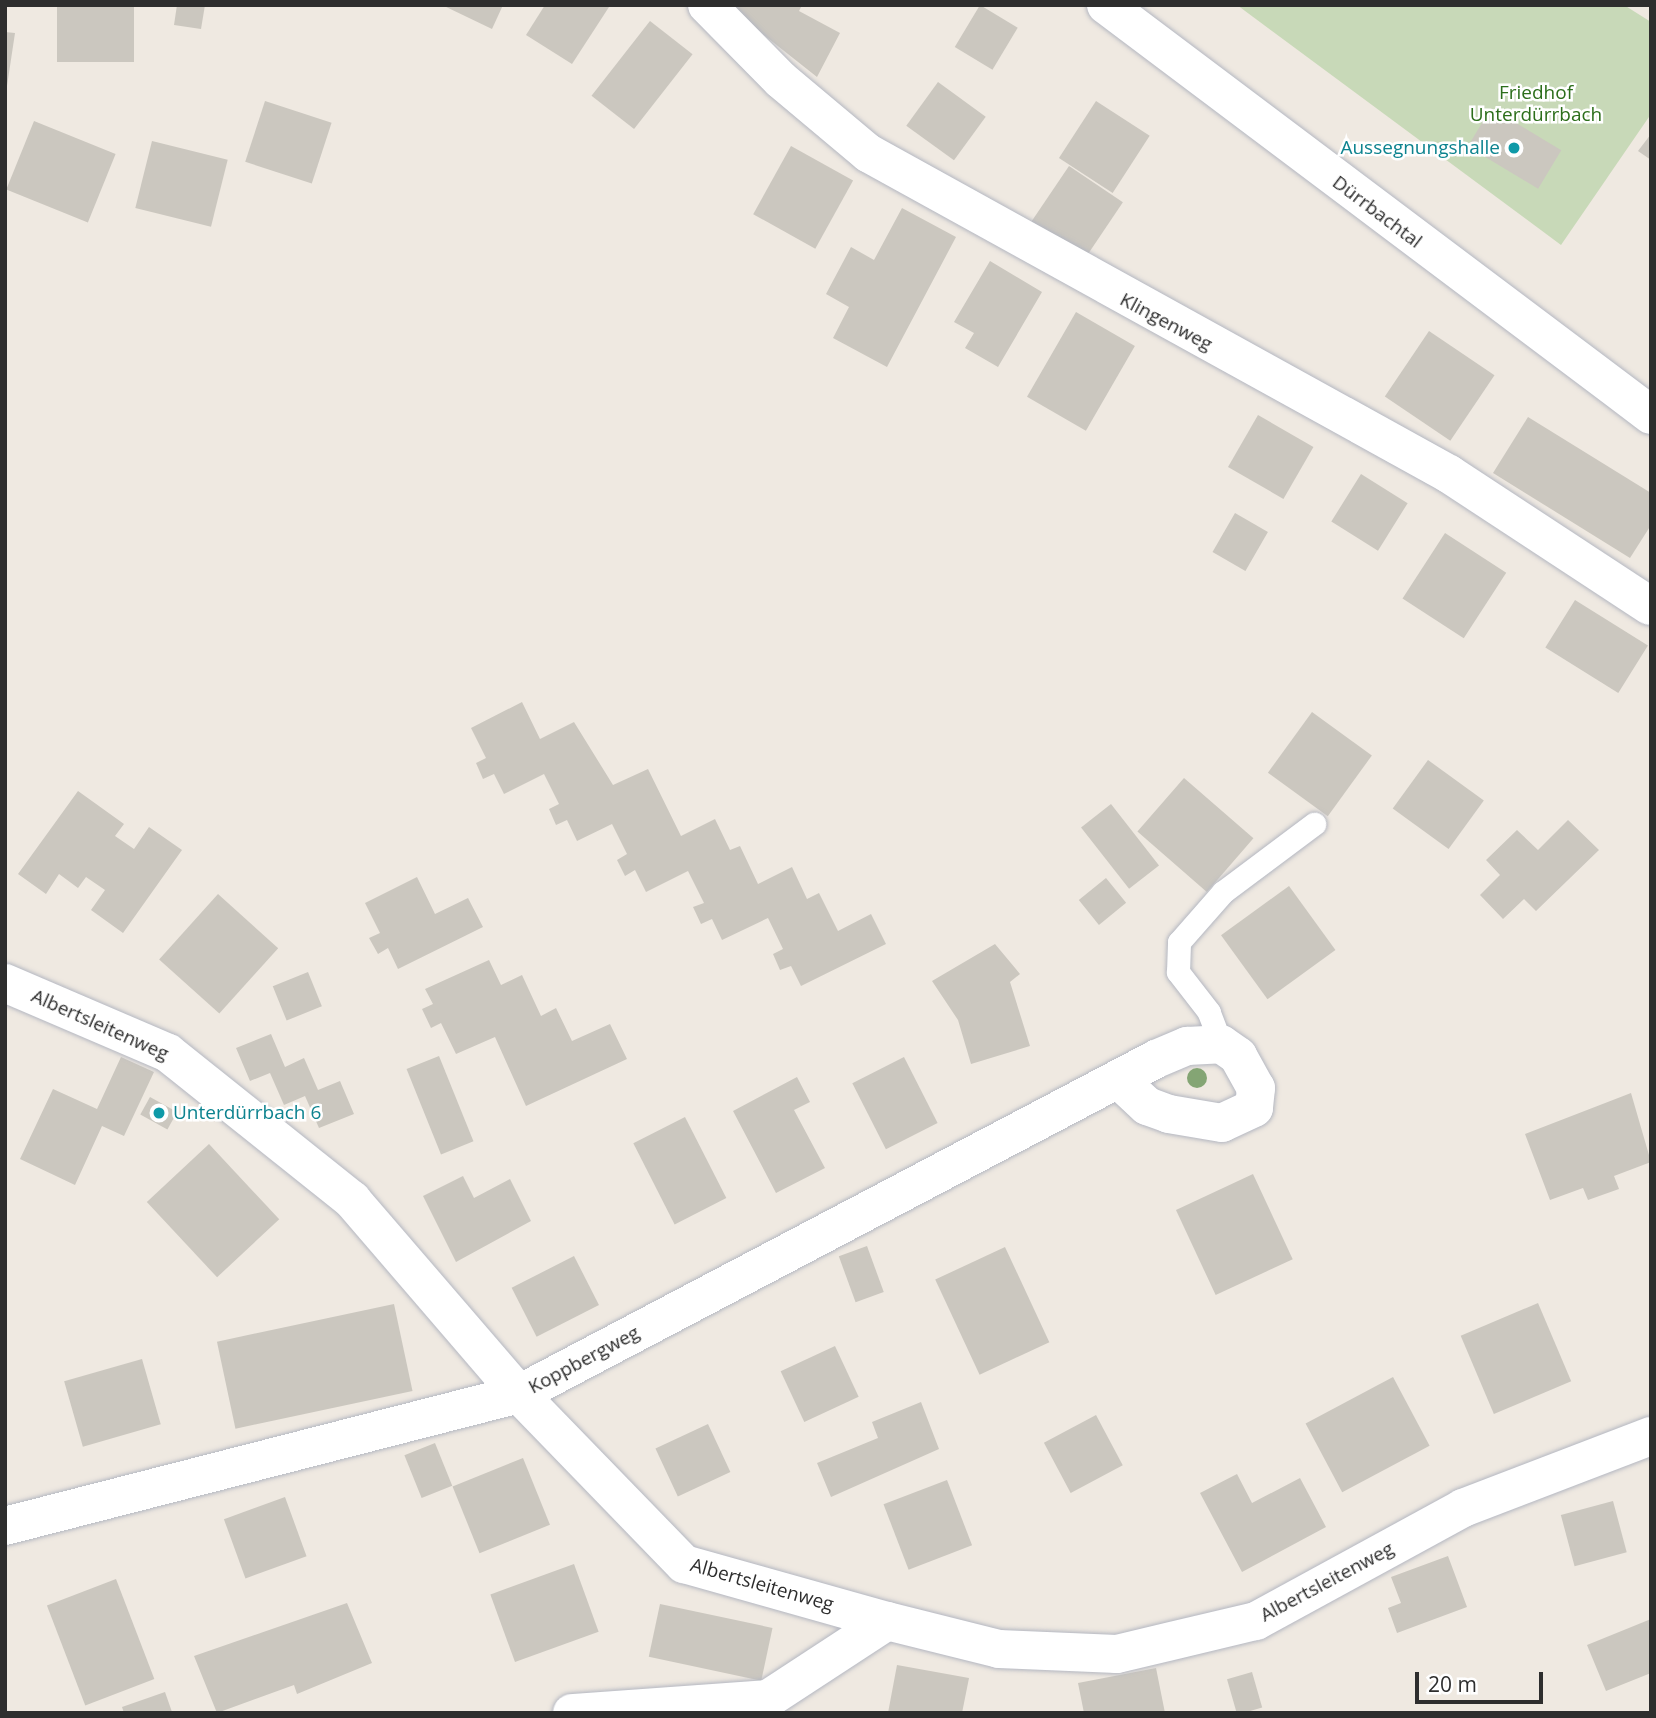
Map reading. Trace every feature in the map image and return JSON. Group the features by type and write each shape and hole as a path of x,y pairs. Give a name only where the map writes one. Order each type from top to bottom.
{"street":[{"name":"Klingenweg","path":"707,5 781,80 868,153 1448,474 1650,606"},
{"name":"Dürrbachtal","path":"1106,5 1651,415"},
{"name":"Albertsleitenweg","path":"5,983 167,1053 352,1200 519,1394 684,1564 887,1621 999,1649 1117,1654 1256,1621 1463,1508 1651,1436"},
{"path":"1119,1080 1147,1106 1222,1123 1254,1108 1256,1088 1238,1056 1221,1044"},
{"name":"Koppbergweg","path":"5,1526 519,1394 1187,1046 1221,1044"},
{"path":"572,1713 768,1699 887,1621"}],"lane":[{"path":"1221,1044 1209,1012 1178,972 1179,942 1223,892 1314,824"}],"green space":[{"name":"Friedhof Unterdürrbach","path":"1237,5 1624,5 1651,22 1651,114 1561,245"}],"building":[{"path":"57,5 134,5 134,62 57,62"},
{"path":"177,5 205,5 201,29 174,25"},
{"path":"442,5 503,5 492,29"},
{"path":"545,5 609,7 572,64 526,35"},
{"path":"726,5 802,5 799,11 840,33 817,77"},
{"path":"980,5 1018,28 992,70 955,47"},
{"path":"650,21 693,54 634,129 592,96"},
{"path":"5,32 15,33 7,86 5,86"},
{"path":"938,82 986,117 954,160 906,126"},
{"path":"265,101 332,123 312,183 245,162"},
{"path":"1096,101 1150,136 1113,193 1059,158"},
{"name":"Aussegnungshalle","path":"1491,108 1561,150 1538,189 1468,147"},
{"path":"34,121 116,154 88,223 6,190"},
{"path":"1651,134 1651,160 1638,151"},
{"path":"152,141 228,160 211,227 135,208"},
{"path":"791,146 853,180 815,249 753,214"},
{"path":"1069,166 1123,202 1085,259 1031,222"},
{"path":"902,208 956,237 887,367 833,338 849,307 826,294 851,247 874,260"},
{"path":"990,261 1042,292 998,367 965,348 974,333 954,322"},
{"path":"1076,312 1135,346 1086,431 1027,397"},
{"path":"1429,331 1494,375 1450,441 1385,396"},
{"path":"1258,415 1313,447 1283,499 1228,467"},
{"path":"1528,417 1651,493 1651,525 1630,558 1493,473"},
{"path":"1361,474 1408,503 1378,551 1331,521"},
{"path":"1235,513 1268,532 1245,571 1212,552"},
{"path":"1445,533 1506,573 1464,638 1403,598"},
{"path":"1575,600 1648,646 1618,693 1545,647"},
{"path":"522,702 540,739 574,722 613,785 648,769 681,836 715,819 730,850 740,846 758,884 792,867 807,899 819,893 838,931 871,914 886,944 801,986 791,966 780,970 773,954 783,949 768,918 722,940 712,919 701,924 693,907 704,903 688,871 646,892 635,870 625,876 617,860 627,854 612,824 577,841 567,820 556,825 549,809 559,804 544,774 504,794 494,774 483,779 476,763 486,758 471,728"},
{"path":"1312,712 1372,755 1328,816 1268,773"},
{"path":"1428,760 1484,801 1449,849 1393,809"},
{"path":"1184,778 1253,838 1207,892 1137,832"},
{"path":"78,791 124,824 115,836 134,849 149,827 182,850 123,933 91,910 105,890 86,877 78,888 59,874 46,894 18,874"},
{"path":"1111,804 1159,865 1129,889 1081,827"},
{"path":"1568,820 1599,850 1536,911 1524,899 1503,919 1480,895 1500,875 1486,860 1517,830 1538,850"},
{"path":"417,877 435,914 468,898 483,927 398,969 388,948 378,954 369,938 380,933 365,903"},
{"path":"1106,878 1126,903 1099,925 1079,900"},
{"path":"1289,886 1335,950 1267,999 1221,935"},
{"path":"218,894 278,948 219,1014 159,959"},
{"path":"995,944 1020,974 1010,982 1030,1046 971,1064 958,1020 932,981"},
{"path":"489,960 501,985 522,975 541,1016 556,1008 572,1041 610,1024 627,1059 526,1106 495,1037 456,1054 441,1023 431,1028 422,1009 433,1004 425,989"},
{"path":"308,972 322,1006 287,1021 273,986"},
{"path":"271,1034 285,1067 304,1058 318,1090 340,1081 354,1114 319,1128 305,1096 284,1105 270,1073 250,1081 236,1048"},
{"path":"439,1056 473,1141 441,1154 407,1069"},
{"path":"121,1057 154,1072 124,1136 102,1126 75,1185 20,1159 53,1089 97,1109"},
{"path":"904,1057 938,1123 886,1149 852,1083"},
{"path":"797,1077 810,1102 794,1110 825,1168 776,1193 733,1111"},
{"path":"1631,1093 1651,1162 1614,1176 1619,1189 1588,1200 1583,1188 1550,1200 1525,1134"},
{"name":"Unterdürrbach 6","path":"150,1097 177,1112 167,1130 140,1114"},
{"path":"685,1117 726,1198 675,1224 633,1143"},
{"path":"209,1144 279,1219 217,1277 147,1202"},
{"path":"1253,1174 1293,1259 1216,1295 1176,1210"},
{"path":"463,1176 474,1198 510,1179 531,1221 456,1262 423,1196"},
{"path":"867,1246 884,1292 856,1302 839,1256"},
{"path":"1005,1247 1049,1342 980,1375 935,1280"},
{"path":"574,1256 599,1305 537,1337 512,1288"},
{"path":"1538,1303 1571,1381 1494,1414 1461,1336"},
{"path":"394,1304 413,1391 235,1429 217,1342"},
{"path":"835,1346 859,1397 804,1422 781,1371"},
{"path":"142,1359 161,1424 83,1447 64,1381"},
{"path":"1393,1377 1430,1446 1342,1492 1306,1423"},
{"path":"921,1402 939,1449 831,1497 817,1463 878,1438 872,1422"},
{"path":"1096,1415 1123,1465 1071,1493 1044,1443"},
{"path":"708,1424 730,1472 678,1497 655,1449"},
{"path":"435,1443 452,1486 422,1498 404,1455"},
{"path":"523,1458 550,1525 480,1553 453,1486"},
{"path":"1237,1474 1252,1503 1300,1478 1326,1527 1242,1572 1200,1493"},
{"path":"947,1480 972,1545 909,1570 884,1504"},
{"path":"285,1497 307,1556 245,1578 224,1519"},
{"path":"1613,1501 1627,1552 1575,1566 1561,1515"},
{"path":"1448,1556 1467,1607 1397,1633 1388,1608 1401,1603 1391,1577"},
{"path":"574,1564 599,1632 515,1662 490,1594"},
{"path":"116,1579 154,1679 85,1705 47,1606"},
{"path":"347,1603 372,1663 297,1694 294,1685 217,1713 194,1656"},
{"path":"660,1604 772,1628 761,1681 649,1657"},
{"path":"1651,1619 1651,1673 1606,1691 1587,1645"},
{"path":"897,1665 969,1678 962,1713 888,1713"},
{"path":"1156,1668 1165,1713 1084,1713 1078,1683"},
{"path":"1252,1672 1262,1708 1237,1713 1227,1679"},
{"path":"165,1692 172,1712 124,1713 122,1707"}],"place":[{"name":"Aussegnungshalle","path":"1514,148"},
{"name":"Unterdürrbach 6","path":"159,1113"}]}
